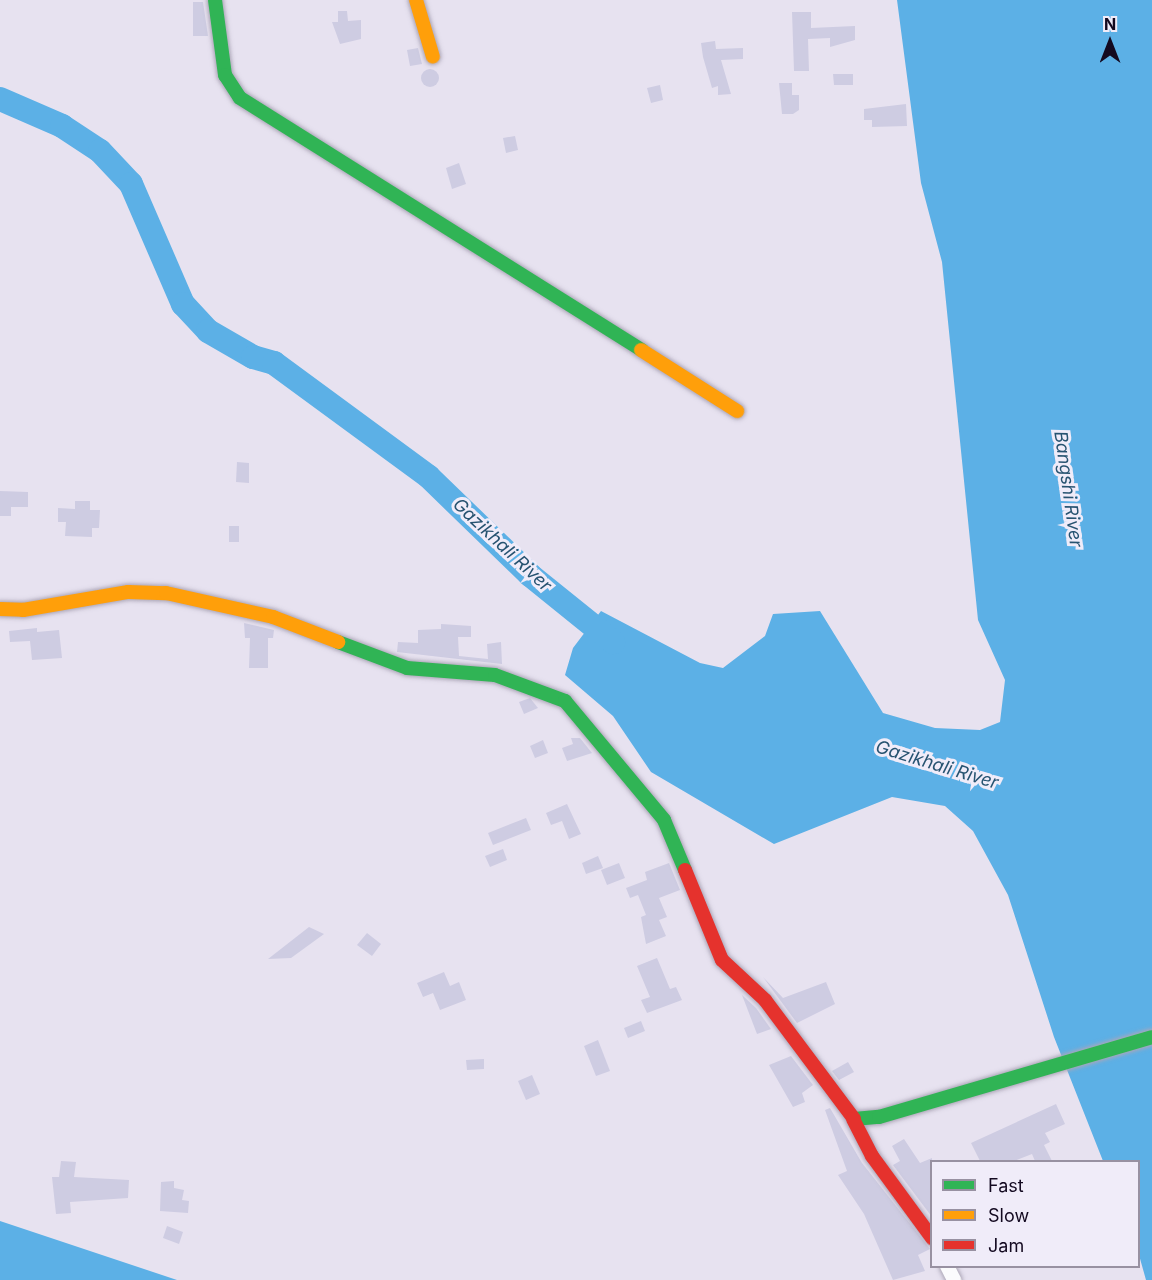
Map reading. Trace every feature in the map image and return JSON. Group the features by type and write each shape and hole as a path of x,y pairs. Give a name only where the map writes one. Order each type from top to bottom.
{"street":[{"path":"215,0 225,75 240,98 737,411"},
{"path":"416,0 433,57"},
{"path":"0,609 23,610 128,592 166,593 273,617 407,668 495,675 526,682 565,701 664,820 722,960 765,1000 853,1119 872,1155 930,1236"},
{"path":"853,1119 879,1117 1152,1036"}],"water":[{"name":"Bangshi River","path":"897,0 1152,0 1152,1280 1146,1280 1140,1259 1140,1160 1103,1160 1054,1037 1008,895 973,831 945,806 892,797 774,844 651,772 613,716 565,675 573,648 601,611 700,663 723,668 765,636 773,614 820,611 883,713 935,728 980,730 1000,722 1005,680 978,620 942,262 921,183"},
{"path":"0,1221 177,1280 0,1280"}],"building":[{"path":"193,2 203,2 208,36 193,36"},
{"path":"338,11 347,11 348,21 361,20 361,39 340,44 332,22 338,22"},
{"path":"792,12 811,12 811,28 855,26 855,40 830,47 830,38 808,39 809,71 794,71"},
{"path":"715,41 716,49 743,48 743,59 721,60 731,94 718,95 718,86 712,88 701,43"},
{"path":"418,48 422,64 410,66 407,50"},
{"path":"430,69 436,72 439,78 436,84 430,87 424,84 421,78 424,72"},
{"path":"833,74 853,74 853,85 834,85"},
{"path":"779,83 792,83 792,95 799,95 799,110 793,114 782,114"},
{"path":"660,85 663,100 651,103 647,88"},
{"path":"906,104 907,126 872,127 872,120 864,120 864,109"},
{"path":"515,136 518,150 506,153 503,138"},
{"path":"459,163 466,184 452,189 446,168"},
{"path":"237,462 249,463 249,483 236,482"},
{"path":"0,491 28,492 28,507 11,507 11,516 0,516"},
{"path":"75,501 90,501 90,510 100,510 99,528 92,528 92,537 65,536 66,522 58,522 58,508 75,509"},
{"path":"229,526 239,526 239,542 229,542"},
{"path":"244,623 274,630 273,638 268,638 268,668 249,668 250,638 245,638"},
{"path":"441,624 471,626 471,637 458,637 459,656 488,659 487,644 501,642 502,664 397,652 398,642 418,643 418,630 441,629"},
{"path":"37,628 37,632 59,630 62,658 32,660 30,641 10,642 9,631"},
{"path":"530,698 538,708 524,714 519,702"},
{"path":"571,738 580,738 592,753 567,761 562,748 573,744"},
{"path":"543,740 548,753 535,758 530,746"},
{"path":"567,804 581,834 569,839 562,821 551,825 546,813"},
{"path":"526,818 531,830 493,845 488,833"},
{"path":"503,849 507,860 490,867 485,856"},
{"path":"598,856 603,868 586,874 582,863"},
{"path":"619,863 625,878 607,885 601,870"},
{"path":"669,863 680,890 659,898 667,917 659,920 666,936 646,944 641,917 646,915 638,895 630,898 626,888 647,880 645,872"},
{"path":"309,927 324,934 291,958 268,959"},
{"path":"367,933 381,944 372,956 357,945"},
{"path":"657,958 670,989 676,987 682,1000 647,1013 641,1000 650,997 637,966"},
{"path":"444,972 450,986 459,982 466,1000 440,1010 433,993 423,997 417,983"},
{"path":"763,977 783,998 826,982 835,1004 797,1023"},
{"path":"742,995 756,1008 771,1029 757,1034"},
{"path":"641,1021 645,1031 628,1038 624,1028"},
{"path":"598,1040 610,1071 596,1076 584,1046"},
{"path":"791,1056 813,1085 802,1093 805,1102 793,1107 769,1065"},
{"path":"484,1059 484,1069 467,1070 466,1060"},
{"path":"848,1062 854,1072 839,1080 832,1071"},
{"path":"532,1075 540,1094 526,1100 518,1081"},
{"path":"1056,1104 1065,1124 1045,1133 1050,1142 1044,1145 1052,1160 1035,1160 1032,1154 1017,1160 980,1160 971,1143"},
{"path":"830,1108 862,1163 930,1249 918,1255 925,1271 893,1280 864,1214 838,1175 847,1171 825,1110"},
{"path":"904,1139 920,1163 932,1158 930,1160 930,1214 893,1165 900,1161 892,1146"},
{"path":"61,1161 76,1162 74,1177 129,1180 128,1198 70,1202 71,1213 56,1214 52,1177 59,1177"},
{"path":"174,1181 174,1188 184,1190 182,1200 189,1201 188,1213 160,1211 161,1182"},
{"path":"167,1226 183,1232 179,1244 163,1238"}],"waterway":[{"name":"Gazikhali River","path":"0,99 62,126 100,151 131,184 183,304 208,331 253,357 274,363 429,477 530,575 613,642"}],"traffic: fast":[{"path":"215,0 225,75 240,98 641,350"},
{"path":"338,642 407,668 495,675 565,701 664,820 685,870"},
{"path":"854,1119 879,1117 1152,1037"}],"traffic: slow":[{"path":"416,0 433,57"},
{"path":"641,350 737,411"},
{"path":"0,609 23,610 128,592 166,593 273,617 338,642"}],"traffic: jam":[{"path":"685,870 722,960 765,1000 854,1119"},
{"path":"853,1119 872,1156 930,1235"}]}
